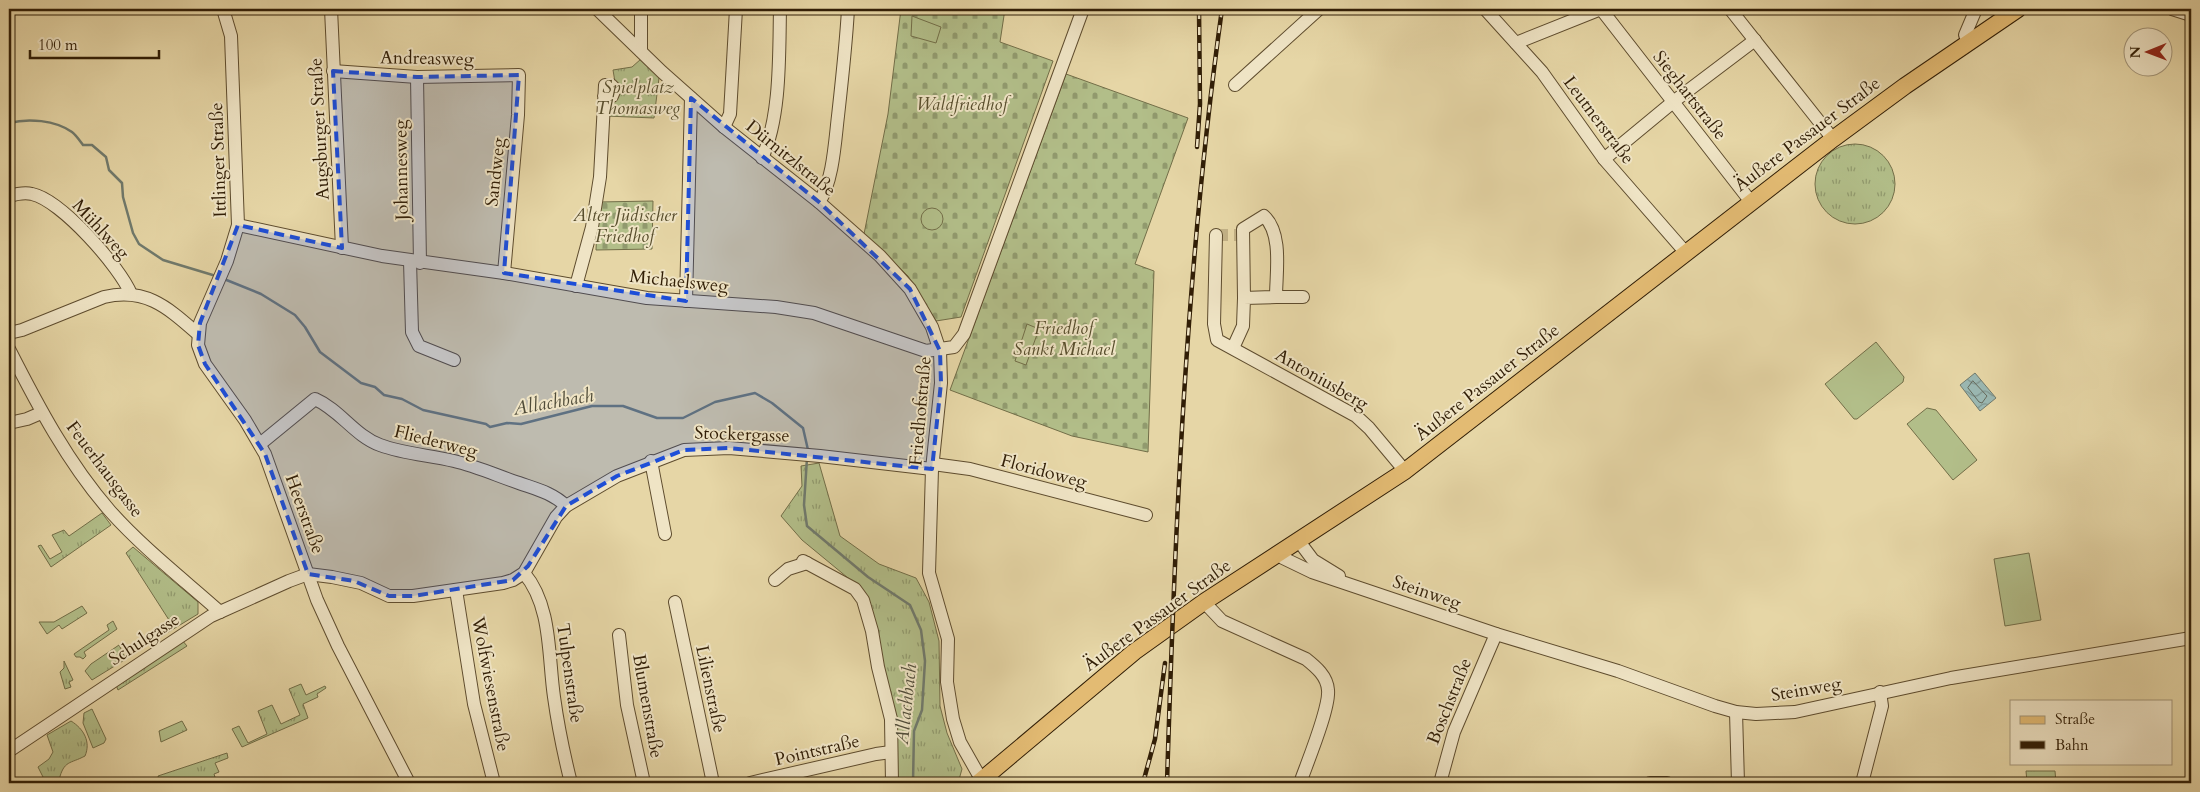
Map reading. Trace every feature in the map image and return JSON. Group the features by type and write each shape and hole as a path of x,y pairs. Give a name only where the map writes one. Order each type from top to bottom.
{"main road":[{"name":"Äußere Passauer Straße","path":"980,781 1134,652 1204,602 1405,472 1832,139 1904,86 2018,9"}],"street":[{"name":"Ittlinger Straße","path":"198,334 200,323 227,261 238,224 231,36 223,9"},
{"name":"Augsburger Straße","path":"332,9 342,248"},
{"name":"Dürnitzlstraße","path":"597,9 691,98 724,127 818,202 901,277 932,326 940,350"},
{"path":"641,9 641,52"},
{"path":"724,127 730,114 736,9"},
{"path":"762,158 769,144 778,82 780,9"},
{"path":"818,202 824,195 833,153 846,43 848,9"},
{"name":"Friedhofstraße","path":"980,781 960,742 952,719 948,682 948,639 929,574 932,467 941,383 940,350 954,347 964,334 1083,9"},
{"name":"Leutnerstraße","path":"1485,9 1542,72 1604,159 1686,253"},
{"path":"1516,43 1601,9"},
{"name":"Sieghartstraße","path":"1601,9 1751,202"},
{"path":"1730,9 1832,139"},
{"path":"1969,42 1965,35 1976,9"},
{"path":"2172,9 2191,15"},
{"path":"1235,85 1315,10"},
{"path":"1604,159 1673,102 1755,40"},
{"name":"Andreasweg","path":"334,71 417,77 519,75"},
{"name":"Sandweg","path":"504,273 518,116 519,75"},
{"name":"Johannesweg","path":"415,262 417,77"},
{"path":"576,286 592,227 600,177 604,96"},
{"path":"686,301 691,98"},
{"name":"Mühlweg","path":"9,196 32,194 47,200 63,211 126,282 131,294"},
{"path":"1233,348 1243,326 1243,229 1264,216 1270,222 1276,236 1276,297"},
{"name":"Michaelsweg","path":"238,224 342,248 415,262 504,273 647,298 776,307 814,313 907,346 926,351 940,350"},
{"name":"Antoniusberg","path":"1216,235 1214,264 1215,335 1217,340 1356,416 1405,472"},
{"path":"415,262 412,332 420,346 454,360"},
{"path":"9,333 22,330 104,297 131,294 148,298 164,306 198,334"},
{"path":"1244,298 1303,297"},
{"name":"Heerstraße","path":"198,334 198,345 204,364 260,444 308,574 338,646 409,783"},
{"name":"Feuerhausgasse","path":"9,349 41,413 70,457 110,510 145,545 220,612"},
{"name":"Fliederweg","path":"260,444 315,399 327,405 365,437 379,445 405,453 455,461 552,495 566,506"},
{"path":"9,423 27,419 41,413"},
{"name":"Stockergasse","path":"524,573 556,517 566,506 616,476 684,450 714,448 932,467"},
{"path":"652,461 665,534"},
{"name":"Floridoweg","path":"932,467 970,470 1146,515"},
{"name":"Steinweg","path":"1298,540 1314,560 1352,585"},
{"name":"Steinweg","path":"1280,552 1283,558 1299,566 1352,585 1496,634 1618,671 1736,712 1766,714 1794,712 1880,692 2068,657 2191,638"},
{"path":"775,580 788,570 805,562 855,589 863,600 872,631 891,718 892,783"},
{"path":"308,574 354,581 389,596 413,596 503,583 513,580 524,573"},
{"name":"Tulpenstraße","path":"524,573 536,589 545,619 554,695 571,783"},
{"name":"Schulgasse","path":"9,751 90,695 220,612 308,574"},
{"name":"Wolfwiesenstraße","path":"456,590 474,704 494,783"},
{"name":"Lilienstraße","path":"675,602 713,783"},
{"path":"1204,602 1222,621 1306,659 1317,667 1324,678 1328,689 1327,704 1300,783"},
{"name":"Blumenstraße","path":"619,634 627,705 644,783"},
{"name":"Boschstraße","path":"1440,783 1454,732 1496,634"},
{"path":"1862,783 1882,706 1880,692"},
{"path":"1736,712 1738,783"},
{"name":"Pointstraße","path":"750,783 891,752"},
{"path":"1650,783 1667,783"}],"highlighted area":[{"path":"333,71 417,77 519,75 504,273 686,301 691,98 819,202 910,289 940,351 941,383 932,469 729,448 684,450 617,476 566,506 528,566 513,580 413,596 389,596 354,581 308,574 265,454 205,364 198,345 200,323 238,225 342,248"}],"green space":[{"name":"Waldfriedhof","path":"901,9 1005,9 1000,42 1053,61 961,317 936,321 908,276 864,234 888,114"},
{"path":"912,16 941,27 936,43 911,36"},
{"name":"Spielplatz Thomasweg","path":"641,59 659,78 654,118 606,116 607,100 616,100 622,89 615,82 613,70 632,67"},
{"name":"Friedhof Sankt Michael","path":"1066,74 1188,118 1135,264 1154,271 1148,452 1072,436 950,390"},
{"path":"1847,144 1863,144 1884,155 1895,176 1895,192 1884,213 1863,224 1847,224 1833,218 1821,206 1815,192 1815,176 1821,162 1833,150"},
{"name":"Alter Jüdischer Friedhof","path":"653,201 652,249 596,250 598,202"},
{"path":"932,208 940,211 943,219 940,227 932,230 924,227 921,219 924,211"},
{"path":"1027,324 1039,329 1026,365 1015,361"},
{"path":"1876,342 1904,377 1903,382 1857,419 1854,419 1825,384"},
{"path":"1927,408 1936,410 1977,460 1953,480 1907,424"},
{"path":"819,463 840,536 879,564 916,578 929,602 939,641 940,706 947,733 962,769 958,783 896,783 893,717 859,587 802,540 781,516 802,486 801,466"},
{"path":"102,513 111,525 51,567 38,546 41,545 50,559 62,552 52,535 64,530 69,536"},
{"path":"133,547 198,602 198,614 152,642 147,635 169,620 126,553"},
{"path":"2029,553 2041,620 2005,626 1994,559"},
{"path":"82,606 87,613 62,629 59,625 47,634 39,622 54,622"},
{"path":"113,621 117,629 84,652 86,656 83,659 76,657 74,654 109,630 107,625"},
{"path":"182,640 187,646 118,690 116,685"},
{"path":"119,645 126,659 92,680 85,671 91,664"},
{"path":"64,661 73,680 69,682 71,687 65,689 60,672 64,668"},
{"path":"301,684 306,695 325,686 326,688 317,694 318,697 303,704 308,718 242,747 232,729 239,726 248,743 267,734 258,711 272,705 281,724 300,715 289,689"},
{"path":"92,709 106,739 104,743 93,748 83,723 84,713"},
{"path":"71,721 80,728 87,741 85,756 65,766 59,780 47,778 47,782 58,781 59,783 46,783 38,767 49,759 53,752 47,735"},
{"path":"182,721 187,730 161,742 159,731"},
{"path":"227,753 228,758 215,763 219,772 214,774 217,783 160,783 158,776"},
{"path":"2026,771 2055,771 2056,783 2027,782"}],"water":[{"path":"1975,373 1996,398 1980,411 1960,385"}],"waterway":[{"name":"Allachbach","path":"9,123 33,120 58,125 72,132 83,145 92,145 106,157 109,170 122,183 123,197 133,233 139,244 163,260 216,276"},
{"name":"Allachbach","path":"224,279 261,294 295,315 305,327 320,352 361,383 375,387 384,395 402,399 423,410 486,424 490,427 507,423 521,424 592,406 623,406 657,418 683,418 715,402 755,393 772,403 803,428 808,450"},
{"name":"Allachbach","path":"807,458 804,505 807,526 868,577 910,605 921,630 925,661 922,710 914,731 913,783"}],"tunnel":[{"path":"1216,235 1243,235"}],"railway":[{"path":"1197,147 1200,104 1199,9"},
{"path":"1167,783 1178,492 1184,395 1199,202 1222,9"},
{"path":"1143,783 1155,739 1165,663"}]}
